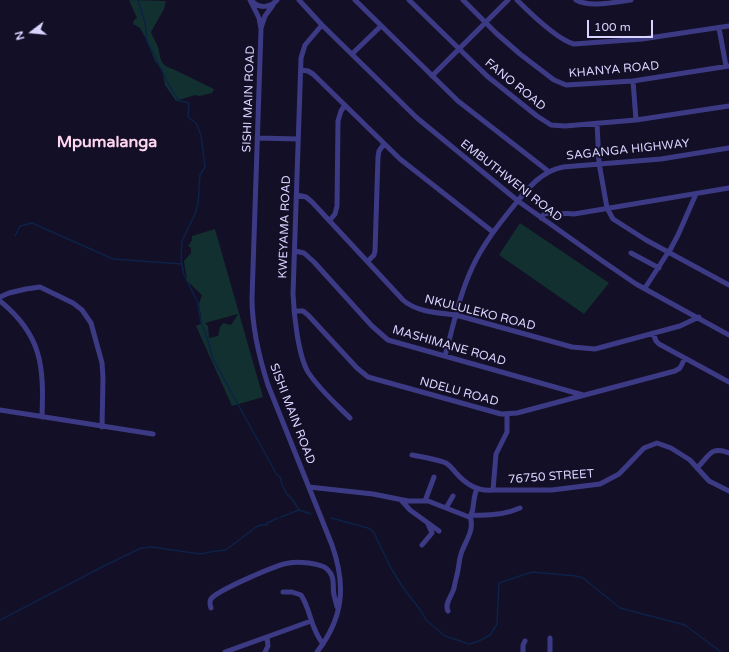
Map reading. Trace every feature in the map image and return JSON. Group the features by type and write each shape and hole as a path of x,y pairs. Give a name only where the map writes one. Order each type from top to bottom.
{"street":[{"path":"251,0 258,6 264,7 276,2"},
{"name":"SISHI MAIN ROAD","path":"251,0 259,18 261,29 252,298 253,323 264,372 332,545 340,572 341,584 338,610 331,632 317,652"},
{"name":"EMBUTHWENI ROAD","path":"295,0 306,8"},
{"name":"EMBUTHWENI ROAD","path":"299,0 322,25 426,127 518,201 601,260 645,288 729,333"},
{"path":"356,0 458,101 548,171"},
{"name":"FANO ROAD","path":"409,0 487,76 546,123 557,126 565,126 636,120 729,106"},
{"name":"KHANYA ROAD","path":"463,0 520,54 561,84 571,85 633,81 728,67"},
{"path":"432,76 508,0"},
{"path":"517,0 558,35 566,41 574,44 642,39 729,26"},
{"path":"576,0 590,4 631,0"},
{"name":"SISHI MAIN ROAD","path":"261,29 265,16 276,2"},
{"name":"KWEYAMA ROAD","path":"322,25 304,45 302,50 296,195 294,311 302,355 308,371 323,390 350,418"},
{"path":"352,54 381,26"},
{"path":"719,28 728,67"},
{"path":"301,70 308,71 313,74 384,144 430,183 493,232"},
{"path":"633,81 636,120"},
{"path":"330,220 335,214 337,206 338,121 341,111 345,106"},
{"path":"597,123 599,163 607,208 611,216 616,221 646,240 729,285"},
{"path":"257,138 298,139"},
{"path":"368,261 374,255 375,251 378,156 379,151 384,144"},
{"name":"SAGANGA HIGHWAY","path":"445,356 456,315 471,269 493,232 532,185 548,171 563,167 599,163 661,159 729,148"},
{"path":"541,218 545,213 548,215 566,212 574,214 729,188"},
{"path":"645,288 669,252 696,194"},
{"name":"NKULULEKO ROAD","path":"296,195 302,196 309,200 330,220 408,304 438,313 456,315 572,347 585,349 595,348 680,326 699,317"},
{"name":"MASHIMANE ROAD","path":"295,251 304,253 372,326 388,340 583,395"},
{"path":"630,253 658,268"},
{"path":"0,297 8,293 40,288 73,303 82,310 91,323 102,363 102,427"},
{"path":"0,300 28,329 39,354 42,375 42,417"},
{"name":"NDELU ROAD","path":"294,311 303,311 308,315 357,368 368,377 507,414 517,413 675,371 680,368 685,358"},
{"path":"653,333 658,344 729,382"},
{"path":"0,410 153,434"},
{"name":"76750 STREET","path":"507,414 507,432 496,454 493,490 552,490 600,484 619,474 644,448 657,443 671,448 690,460 709,482 729,491"},
{"path":"697,468 704,462 707,455 712,452 721,450 729,453"},
{"path":"412,455 444,463 453,468 465,482 477,489 486,491 493,490"},
{"path":"425,501 434,477"},
{"path":"309,487 373,494 401,500 425,501 438,504 464,516 496,515 520,508"},
{"path":"448,611 446,608 454,590 460,556 466,540 470,536 474,494 477,489"},
{"path":"446,508 453,496"},
{"path":"401,500 410,510 439,531"},
{"path":"422,545 432,533 427,523"},
{"path":"211,608 210,602 212,598 221,592 247,578 283,564 296,562 319,565 327,569 333,578 334,593 338,610"},
{"path":"283,592 292,592 301,595 311,621 323,644"},
{"path":"225,652 311,621"},
{"path":"265,652 268,646 267,637"},
{"path":"550,638 550,652"},
{"path":"523,652 523,645 526,641"}],"green space":[{"path":"129,0 166,1 164,9 151,32 158,47 161,61 168,67 214,89 212,93 199,96 195,95 176,101 165,85 162,70 155,61 140,28 133,24 134,20 137,18"},
{"path":"520,223 609,283 584,314 499,255"},
{"path":"215,229 263,397 232,406 196,326 202,323 199,304 202,295 187,281 184,261 191,253 191,248 188,246 192,240 192,236","holes":["238,314 231,325 223,323 220,327 218,336 209,338 208,326 205,323"]}],"waterway":[{"path":"138,0 145,23 147,41 169,85 179,101 187,102 189,104 188,117 196,123 201,135 205,167 200,175 198,204 195,214 182,241 181,259 184,275 198,303 201,323 205,331 213,359 277,475 281,478 281,482 286,493 299,510"},
{"path":"15,236 20,226 32,223 113,259 182,264"},
{"path":"281,517 299,510 311,514"},
{"path":"0,620 141,548 152,547 200,554 226,550 256,527 260,525 267,525 267,523 278,518"},
{"path":"331,518 368,528 373,531 392,570 404,589 426,620 445,636 469,644 490,635 497,624 499,583 532,572 583,578 620,608 685,625 721,652"}],"district":[{"name":"Mpumalanga","path":"107,143"}]}
